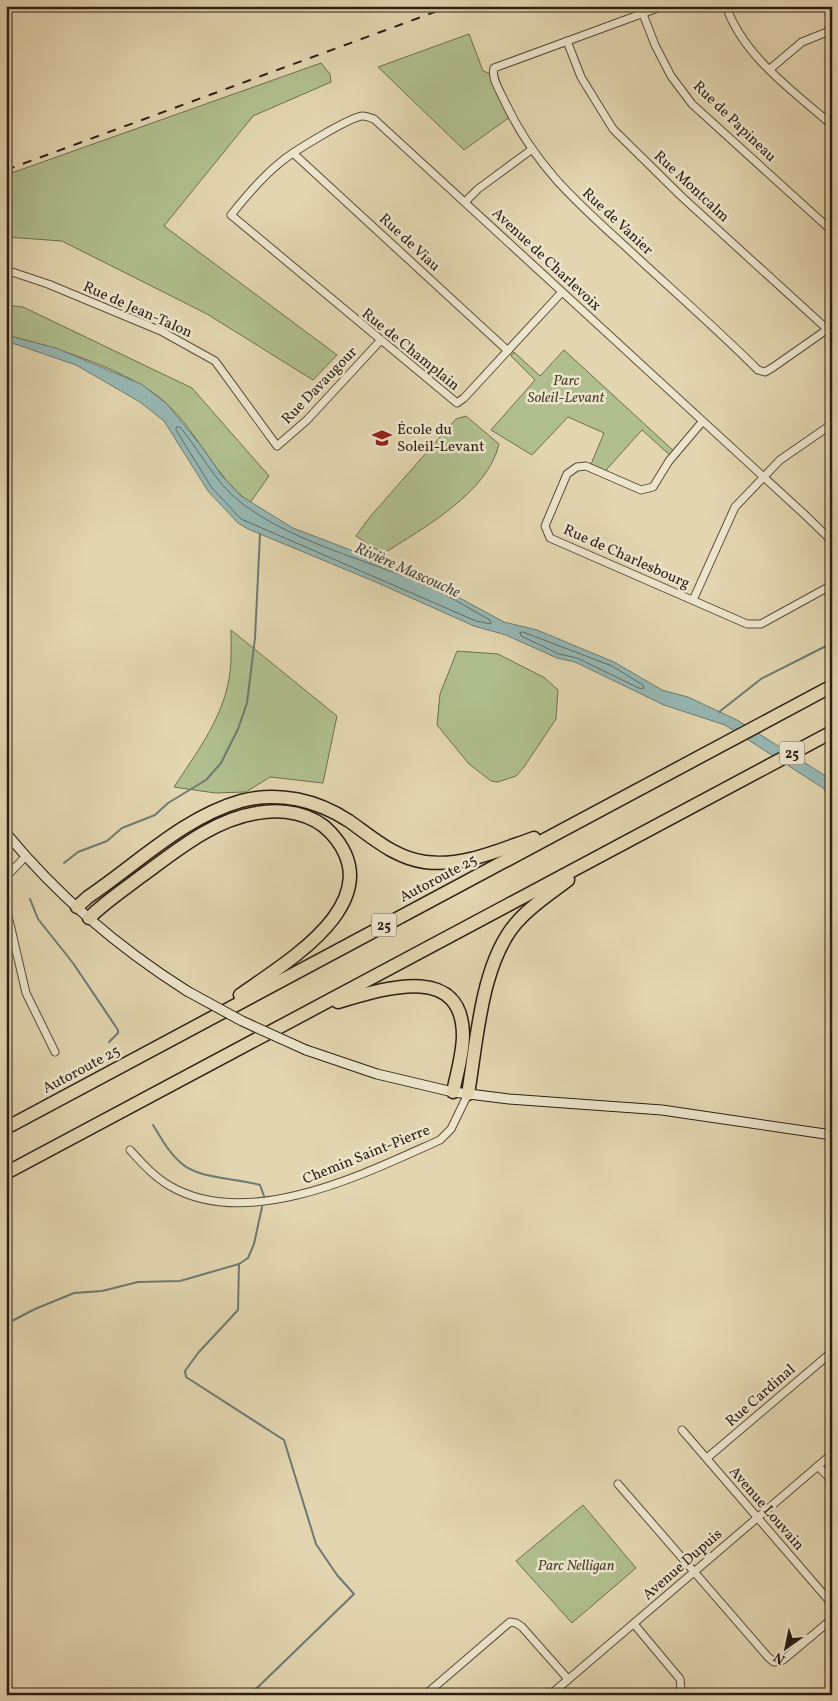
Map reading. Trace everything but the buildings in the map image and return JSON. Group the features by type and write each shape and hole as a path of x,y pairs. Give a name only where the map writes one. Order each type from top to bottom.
{"highway":[{"name":"Autoroute 25","path":"6,1128 832,686"},
{"name":"25","path":"6,1173 832,732"},
{"path":"77,907 88,897 198,820 232,804 262,797 289,797 314,803 342,817 399,854 431,863 455,862 481,857 572,825"},
{"path":"89,918 192,841 235,819 257,813 284,812 310,818 329,830 344,853 348,869 346,892 335,917 318,938 299,954 197,1026"},
{"path":"468,1094 487,986 501,946 518,921 533,906 610,851"},
{"path":"314,1009 393,986 416,984 437,991 453,1004 463,1030 454,1092"}],"street":[{"path":"567,41 663,6"},
{"path":"726,6 743,40 770,69 832,125"},
{"name":"Rue de Papineau","path":"643,14 655,45 671,76 692,104 832,231"},
{"path":"770,69 802,42 832,30"},
{"name":"Rue de Vanier","path":"567,41 494,68 493,73 531,150 546,169 581,205 758,370 765,372 772,368 830,327"},
{"name":"Rue Montcalm","path":"567,41 585,85 613,129 682,197 830,327"},
{"name":"Avenue de Charlevoix","path":"231,215 256,186 293,153 351,120 363,116 374,119 832,541"},
{"path":"465,202 478,189 531,150"},
{"name":"Rue de Viau","path":"293,153 508,350"},
{"name":"Rue de Champlain","path":"231,215 380,342 456,403 464,398 562,292"},
{"name":"Rue de Jean-Talon","path":"6,270 48,284 161,331 215,361 277,446"},
{"name":"Rue Davaugour","path":"277,446 307,420 380,342"},
{"name":"Rue de Charlesbourg","path":"702,422 669,461 653,487 641,490 586,466 571,470 567,474 544,526 550,538 755,626 832,585"},
{"path":"693,600 735,507 780,460 830,428"},
{"path":"6,833 77,907 128,950 187,991 242,1022 306,1050 383,1076 454,1092 662,1110 832,1135"},
{"path":"6,877 26,856"},
{"path":"6,906 26,993 55,1052"},
{"path":"454,1092 461,1107"},
{"name":"Chemin Saint-Pierre","path":"130,1150 164,1182 192,1195 227,1201 282,1198 318,1190 440,1140 451,1129 468,1094"},
{"name":"Rue Cardinal","path":"707,1458 832,1352"},
{"name":"Avenue Louvain","path":"682,1430 832,1604"},
{"name":"Avenue Dupuis","path":"550,1695 832,1454"},
{"path":"818,1466 832,1481"},
{"path":"618,1484 774,1662 783,1660 832,1619"},
{"path":"425,1695 510,1622 516,1622 522,1627 568,1680"},
{"path":"634,1624 680,1680 681,1689 679,1695"}],"green space":[{"path":"469,34 483,71 491,74 510,117 464,150 378,67"},
{"path":"321,63 330,74 331,82 253,116 164,226 337,355 313,380 207,314 62,241 6,237 6,175"},
{"path":"6,305 23,307 192,388 269,476 250,503 227,481 189,428 167,404 152,392 113,370 69,353 6,335"},
{"name":"Parc Soleil-Levant","path":"564,350 676,453 672,457 642,430 607,469 605,476 589,469 604,433 568,417 532,455 491,430 535,380 511,356 514,352 540,376"},
{"path":"466,416 499,444 492,462 482,478 452,508 383,554 356,536 369,518 456,419"},
{"path":"231,630 337,716 323,783 270,777 246,792 215,793 174,787 206,738 219,712 228,684"},
{"path":"457,651 498,654 545,678 558,690 556,719 516,776 498,782 491,781 469,764 437,725 440,694"},
{"name":"Parc Nelligan","path":"583,1505 636,1568 572,1623 516,1561"}],"water":[{"name":"Rivière Mascouche","path":"6,335 56,348 141,384 167,404 202,447 222,476 241,496 293,528 421,577 504,622 537,630 614,662 662,690 688,697 737,720 832,780 832,798 823,788 725,725 664,705 575,662 557,658 506,635 474,626 378,583 248,529 238,523 208,491 164,421 140,402 76,365 15,344 6,343"}],"waterway":[{"path":"64,863 78,852 107,841 122,828 155,815 168,803 206,780 221,763 238,729 247,703 255,638 260,534"},
{"path":"719,712 761,679 832,643"},
{"path":"30,899 38,919 73,963 118,1030 118,1033 109,1042"},
{"path":"153,1125 173,1155 188,1168 207,1175 260,1185 264,1196"},
{"path":"6,1324 35,1309 74,1293 102,1291 138,1282 180,1281 239,1264 248,1258 254,1244 262,1207"},
{"path":"239,1264 238,1310 198,1353 185,1371 186,1377 284,1440 316,1544 337,1575 354,1594 258,1687 247,1695"}],"railway":[{"path":"6,170 451,6"}],"place":[{"name":"École du Soleil-Levant","path":"382,438"}]}
